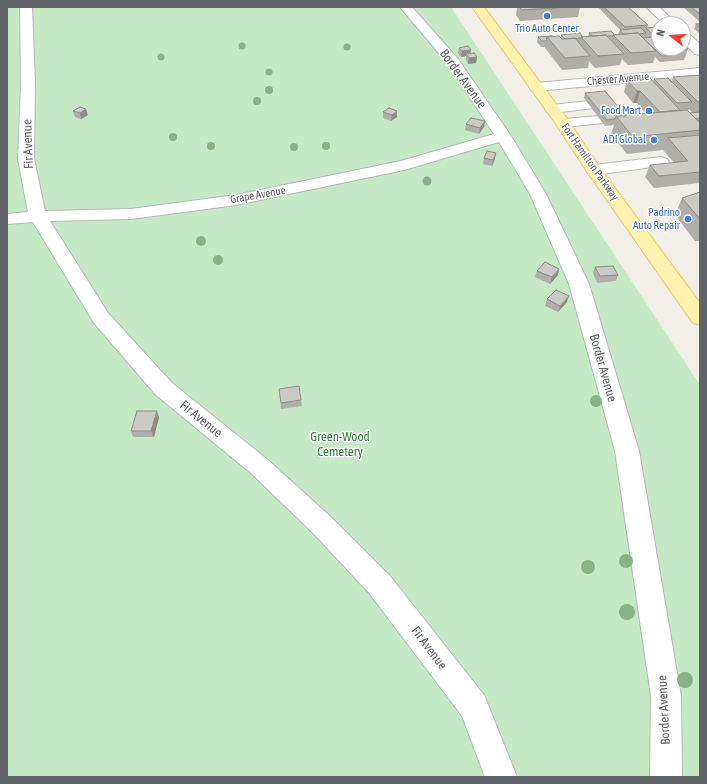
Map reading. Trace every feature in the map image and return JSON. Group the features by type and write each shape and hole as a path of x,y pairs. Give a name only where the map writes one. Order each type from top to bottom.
{"main road":[{"name":"Fort Hamilton Parkway","path":"478,7 563,123 594,170 700,318"}],"street":[{"name":"Fir Avenue","path":"26,7 28,84 26,159 38,216 101,318 164,389 260,467 324,527 380,585 473,706 501,777"},
{"name":"Border Avenue","path":"406,7 453,62 504,136 538,194 579,284 627,451 666,696 666,777"},
{"path":"652,7 662,16"},
{"path":"691,43 700,51"},
{"name":"Chester Avenue","path":"536,87 700,72"},
{"path":"597,81 608,95"},
{"path":"552,109 589,105"},
{"path":"563,123 600,120"},
{"name":"Grape Avenue","path":"7,219 38,216 131,214 236,200 404,165 504,136"},
{"path":"594,170 661,162"}],"green space":[{"name":"Green-Wood Cemetery","path":"7,7 451,7 700,385 700,777 7,777"}],"building":[{"path":"519,7 568,7 522,10"},
{"path":"604,7 628,7 648,25 625,27"},
{"path":"691,7 700,7 700,14"},
{"path":"641,28 646,33 623,34 620,30"},
{"path":"646,28 651,28 651,33"},
{"path":"611,31 615,35 593,36 589,33"},
{"path":"580,33 583,37 581,38 565,39 561,35"},
{"path":"638,33 651,46 651,51 631,53 613,35"},
{"path":"606,35 624,54 598,56 581,37"},
{"path":"552,36 547,37 546,41 542,41 538,37"},
{"path":"559,36 562,39 575,38 590,56 565,58 547,37"},
{"path":"651,37 651,46 643,38"},
{"path":"468,46 471,50 462,51 459,48"},
{"path":"474,53 477,57 469,58 466,54"},
{"path":"700,75 700,101 698,102 673,77"},
{"path":"650,78 680,110 660,112 627,80"},
{"path":"668,78 692,102 677,103 654,79"},
{"path":"605,91 626,116 616,116 615,119 607,120 585,93"},
{"path":"80,107 86,109 80,113 73,111"},
{"path":"389,108 397,111 392,115 383,112"},
{"path":"687,110 700,123 700,130 633,137 616,116"},
{"path":"700,112 700,118 696,119 690,113"},
{"path":"471,118 485,121 480,128 466,124"},
{"path":"700,135 700,172 659,176 650,165 688,161 668,138"},
{"path":"487,151 496,153 493,160 484,158"},
{"path":"700,192 700,219 682,198"},
{"path":"545,262 559,269 552,277 537,271"},
{"path":"613,266 618,275 600,276 595,267"},
{"path":"556,290 569,296 560,306 547,299"},
{"path":"299,386 301,400 281,403 279,389"},
{"path":"137,411 157,411 151,431 131,431"}],"place":[{"name":"Trio Auto Center","path":"547,16"},
{"name":"Food Mart","path":"649,111"},
{"name":"ADI Global","path":"654,140"},
{"name":"Padrino Auto Repair","path":"688,219"}]}
